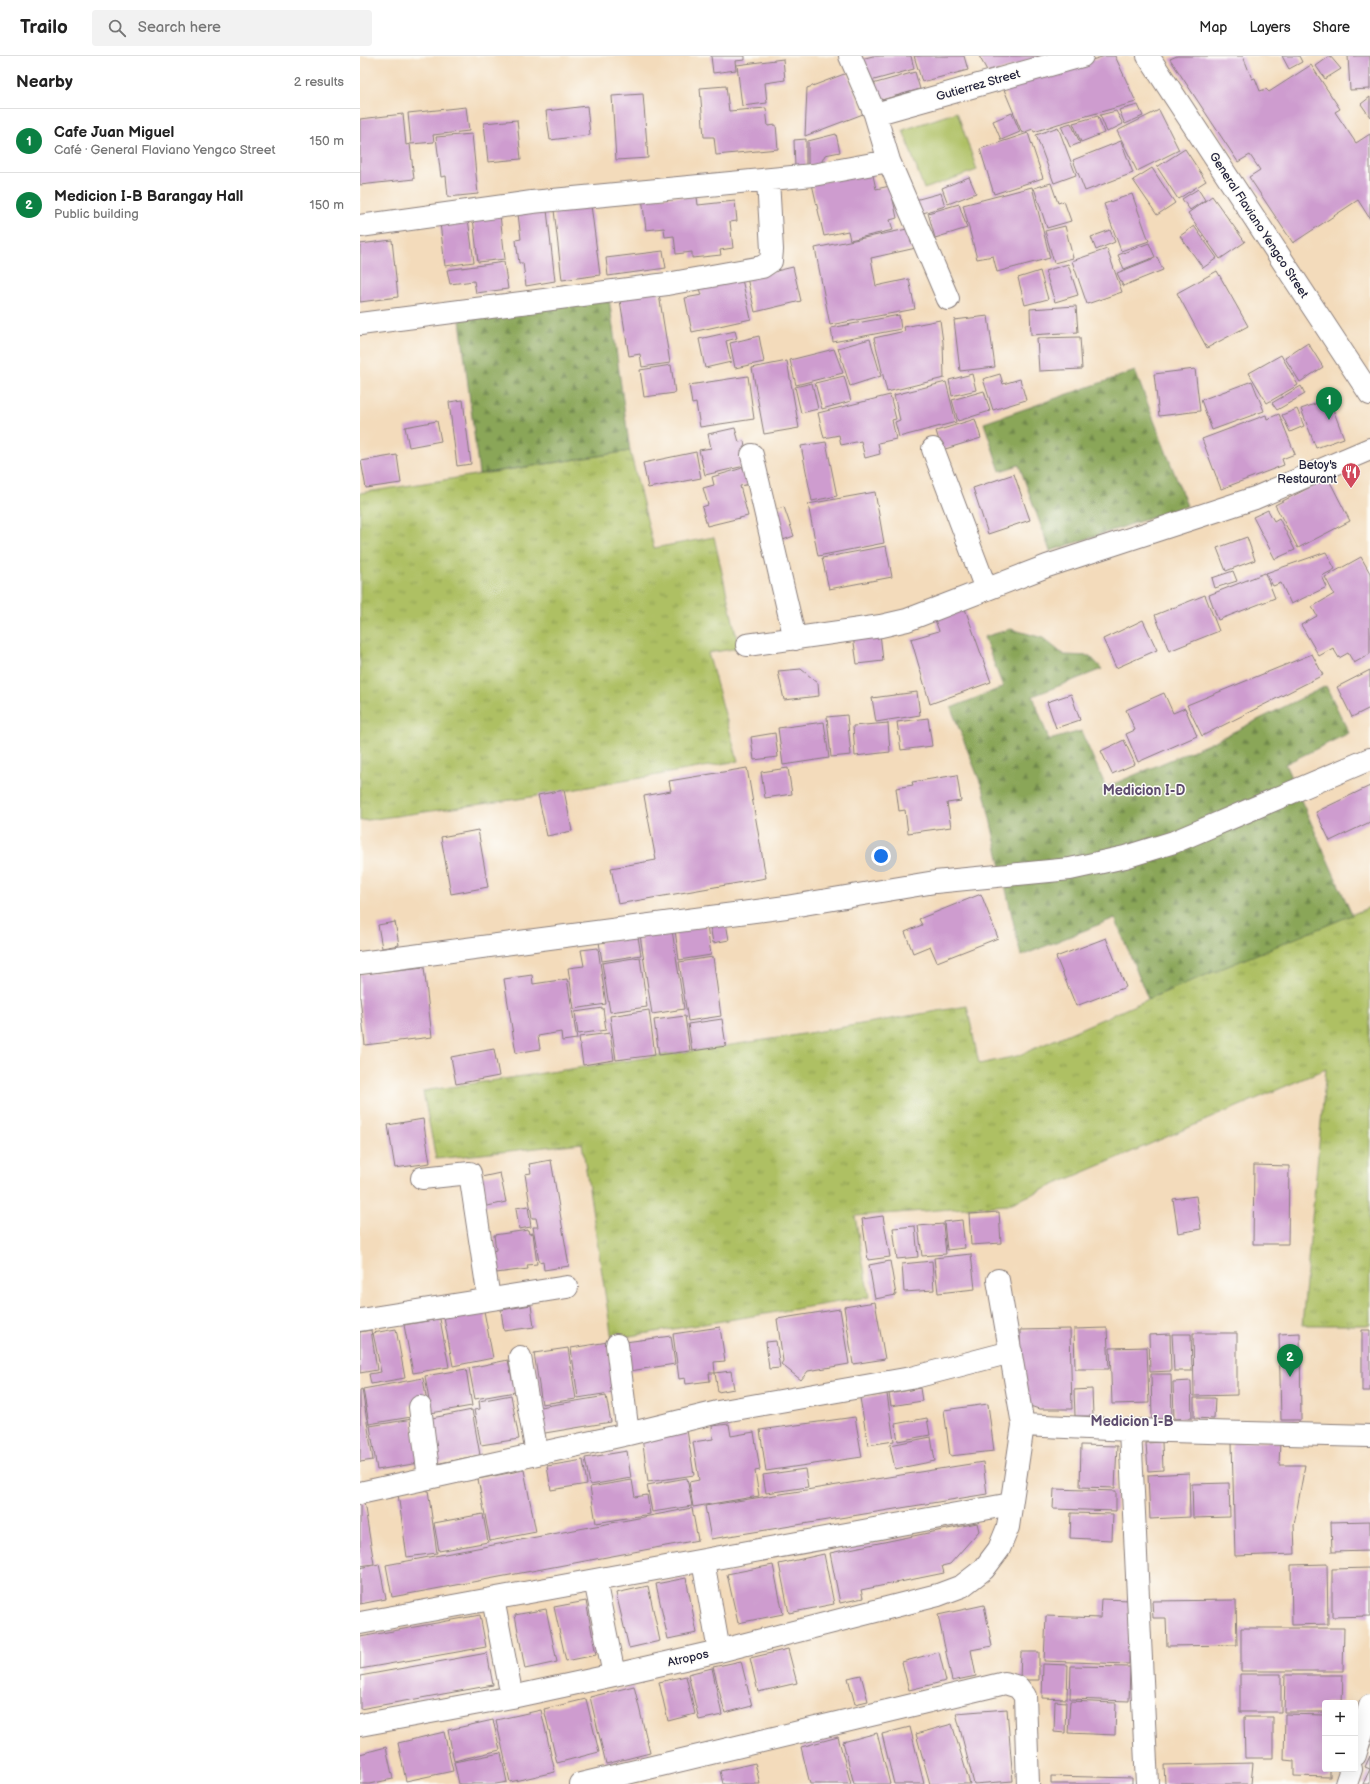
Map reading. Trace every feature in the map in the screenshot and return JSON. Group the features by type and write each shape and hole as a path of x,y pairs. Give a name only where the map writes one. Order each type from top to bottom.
{"street":[{"path":"850,56 875,114 889,161 948,299"},
{"name":"Gutierrez Street","path":"875,114 1082,56"},
{"name":"General Flaviano Yengco Street","path":"1148,56 1370,394"},
{"path":"360,226 532,202 813,175 889,161"},
{"path":"360,324 667,284 762,267 771,261 772,250 768,180"},
{"path":"932,449 986,589"},
{"path":"747,645 881,626 907,620 1046,566 1255,498 1370,449"},
{"path":"752,455 795,638"},
{"path":"360,963 786,908 935,882 1070,869 1125,857 1174,842 1370,759"},
{"path":"422,1178 470,1173 489,1300"},
{"name":"Atropos","path":"360,1725 512,1696 719,1650 938,1595 962,1586 984,1569 999,1549 1008,1528 1023,1426 998,1280"},
{"path":"360,1320 567,1287"},
{"path":"617,1345 628,1434"},
{"path":"360,1493 628,1434 718,1412 911,1378 1011,1352"},
{"path":"520,1357 537,1454"},
{"path":"420,1407 429,1478"},
{"path":"1023,1426 1370,1436"},
{"path":"1130,1430 1148,1784"},
{"path":"360,1623 1011,1504"},
{"path":"703,1561 719,1650"},
{"path":"595,1580 614,1674"},
{"path":"494,1599 512,1696"},
{"path":"581,1784 1005,1683 1018,1687 1025,1696 1028,1784"},
{"path":"1358,1745 1370,1706"},
{"path":"1346,1784 1350,1772"}],"green space":[{"path":"957,112 977,170 924,189 903,130"},
{"path":"609,298 630,451 479,474 460,320"},
{"path":"1135,371 1187,506 1050,551 1019,465 1000,471 984,423"},
{"path":"630,451 654,548 714,537 739,648 708,653 738,761 525,798 360,821 360,493"},
{"path":"1011,629 1043,638 1064,655 1090,656 1102,669 1033,696 1049,740 1081,731 1106,787 1213,742 1326,686 1349,733 1285,764 1352,915 1148,999 1115,918 1021,956 984,792 951,708 1003,687 984,637"},
{"path":"1370,907 1370,1325 1302,1325 1326,1069 1007,1205 855,1216 869,1297 612,1339 582,1143 436,1159 423,1091 791,1036 967,1006 979,1064 1017,1056 1209,973"}],"building":[{"path":"711,56 745,56 745,60 735,61 736,70 713,73"},
{"path":"873,56 911,56 914,69 867,82 861,59"},
{"path":"914,56 964,56 968,70 922,82"},
{"path":"979,56 1046,56 989,74"},
{"path":"1105,56 1115,56 1136,102 1034,132 1033,129 1022,133 1003,87"},
{"path":"1177,56 1243,56 1252,79 1255,78 1260,91 1266,89 1269,92 1311,65 1340,109 1335,112 1356,143 1370,134 1370,219 1358,200 1293,243 1249,177 1260,170 1250,155 1238,162 1170,59"},
{"path":"1282,56 1299,56 1302,62 1289,69"},
{"path":"1330,56 1341,69 1325,79 1316,66"},
{"path":"1348,56 1370,56 1370,89 1350,90"},
{"path":"783,59 785,80 765,83 767,103 742,106 737,65"},
{"path":"915,72 920,89 878,101 869,85"},
{"path":"847,73 863,114 805,136 807,88"},
{"path":"726,86 729,111 766,108 768,126 776,125 778,149 716,155 714,137 704,137 700,88"},
{"path":"643,94 648,158 616,160 612,96"},
{"path":"1370,97 1370,117 1361,104"},
{"path":"1138,105 1143,116 1125,124 1119,110"},
{"path":"587,106 590,135 550,140 546,111"},
{"path":"466,107 469,131 433,135 434,142 411,144 408,113"},
{"path":"1159,110 1179,150 1137,171 1117,131"},
{"path":"1116,111 1123,124 1107,132 1100,115"},
{"path":"1012,113 1020,132 1001,140 993,121"},
{"path":"403,114 406,145 410,144 414,179 360,185 360,119"},
{"path":"1098,116 1104,133 1081,142 1073,123"},
{"path":"517,120 521,159 488,162 484,123"},
{"path":"1071,123 1080,143 1070,147 1061,126"},
{"path":"1058,127 1076,175 1054,183 1036,135"},
{"path":"1028,133 1043,178 994,194 980,149"},
{"path":"472,134 478,194 448,197 446,176 441,177 436,137"},
{"path":"836,134 840,152 825,155 820,165 808,166 808,141"},
{"path":"806,139 806,167 795,168 794,140"},
{"path":"1121,141 1133,173 1085,191 1073,160"},
{"path":"1185,149 1206,181 1178,199 1157,167"},
{"path":"1152,168 1175,203 1157,215 1133,180"},
{"path":"872,171 876,189 890,186 897,218 890,220 893,230 850,240 848,231 824,236 812,184"},
{"path":"969,177 976,193 948,204 942,188"},
{"path":"1051,183 1058,203 1064,201 1071,221 1047,228 1034,188"},
{"path":"1032,187 1050,258 997,272 993,256 977,259 963,205"},
{"path":"1198,189 1205,200 1190,210 1182,199"},
{"path":"941,193 945,206 920,214 915,200"},
{"path":"1132,194 1149,241 1121,251 1104,204"},
{"path":"1212,196 1245,242 1220,259 1188,213"},
{"path":"642,197 697,197 698,205 735,201 737,221 730,222 733,248 720,250 721,255 692,258 692,252 676,254 674,236 665,237 664,228 646,230"},
{"path":"959,204 967,228 935,238 928,213"},
{"path":"591,205 600,275 562,280 554,210"},
{"path":"547,210 555,281 526,286 523,263 519,263 516,240 521,239 518,214"},
{"path":"500,215 505,259 478,262 473,218"},
{"path":"468,219 474,262 445,266 440,223"},
{"path":"1065,226 1073,258 1054,263 1045,231"},
{"path":"1194,226 1217,258 1203,268 1180,236"},
{"path":"912,228 916,248 871,258 876,286 909,279 915,309 830,325 815,248"},
{"path":"1110,230 1115,242 1096,250 1091,237"},
{"path":"392,240 398,297 360,302 360,244"},
{"path":"1149,243 1155,257 1124,269 1118,255"},
{"path":"1107,249 1122,292 1087,304 1072,261"},
{"path":"663,251 666,268 608,276 606,258"},
{"path":"1157,257 1163,270 1123,286 1117,273"},
{"path":"504,262 508,289 476,293 474,281 450,284 447,270"},
{"path":"1068,264 1078,295 1055,302 1045,271"},
{"path":"793,267 801,301 755,312 747,278"},
{"path":"1040,271 1048,299 1025,305 1018,278"},
{"path":"1217,271 1248,326 1207,348 1177,293"},
{"path":"741,275 751,319 692,332 685,298 702,295 699,285"},
{"path":"658,288 670,363 642,367 640,354 629,356 619,294"},
{"path":"1076,306 1078,332 1031,335 1030,309"},
{"path":"899,315 901,329 833,342 831,328"},
{"path":"988,316 995,367 960,371 954,320"},
{"path":"940,320 943,342 944,378 887,392 874,338 905,331 904,327"},
{"path":"735,331 737,338 726,341 731,362 705,368 699,339"},
{"path":"759,336 764,362 735,368 730,343"},
{"path":"1080,337 1082,369 1039,371 1037,338"},
{"path":"870,339 881,376 850,386 838,348"},
{"path":"1308,343 1323,367 1300,382 1285,358"},
{"path":"834,349 843,373 796,385 790,360"},
{"path":"1281,355 1298,385 1267,403 1249,373"},
{"path":"787,361 799,428 764,434 752,368"},
{"path":"671,365 675,393 644,397 640,370"},
{"path":"1195,369 1200,411 1159,416 1154,374"},
{"path":"972,374 976,390 952,396 949,380"},
{"path":"1000,374 1003,384 1020,379 1026,400 993,410 983,379"},
{"path":"748,376 754,419 700,427 696,403 692,404 689,385"},
{"path":"844,376 851,401 822,409 815,383"},
{"path":"1252,381 1264,411 1212,430 1201,400"},
{"path":"946,382 956,422 899,437 895,422 900,420 894,395"},
{"path":"812,383 818,409 801,413 795,387"},
{"path":"1301,386 1305,394 1277,410 1272,403"},
{"path":"984,391 990,411 958,421 952,400"},
{"path":"890,395 896,419 892,420 896,439 878,443 880,454 865,458 861,441 841,445 839,435 824,438 818,413"},
{"path":"1329,399 1344,438 1316,448 1301,409"},
{"path":"463,400 471,464 457,466 449,402"},
{"path":"1297,409 1304,426 1290,432 1282,415"},
{"path":"1279,414 1295,454 1282,459 1284,465 1221,489 1202,439 1266,415 1267,419"},
{"path":"975,419 981,438 942,450 936,431"},
{"path":"437,421 441,441 409,447 405,427"},
{"path":"735,428 739,442 744,441 749,465 705,475 699,450 711,448 708,434"},
{"path":"826,442 837,496 812,501 801,446"},
{"path":"696,452 701,478 648,488 643,463"},
{"path":"397,455 401,483 366,488 361,461"},
{"path":"746,467 751,484 740,486 748,516 707,526 702,507 708,505 703,488 714,485 712,477"},
{"path":"1014,474 1030,520 988,534 973,488"},
{"path":"1328,478 1350,521 1298,548 1275,505"},
{"path":"875,492 884,543 818,556 808,504"},
{"path":"784,507 794,536 783,540 772,511"},
{"path":"1268,510 1274,521 1279,518 1295,550 1275,559 1253,517"},
{"path":"1247,537 1255,560 1226,571 1217,548"},
{"path":"886,546 892,577 829,589 822,558"},
{"path":"1326,552 1335,569 1322,576 1327,587 1291,604 1281,583 1273,586 1266,573"},
{"path":"1361,557 1370,573 1370,654 1354,663 1348,653 1339,658 1333,648 1319,656 1301,625 1317,616 1312,607 1334,594 1325,577"},
{"path":"1233,571 1237,581 1215,588 1212,578"},
{"path":"1265,573 1275,598 1218,620 1209,595"},
{"path":"1205,595 1219,631 1169,651 1155,615"},
{"path":"964,606 991,682 930,704 911,639 939,631 934,617"},
{"path":"1143,620 1157,650 1116,668 1103,639"},
{"path":"880,633 883,661 857,664 853,636"},
{"path":"1312,654 1323,675 1202,736 1187,705"},
{"path":"801,669 818,683 819,696 784,700 778,671"},
{"path":"1370,670 1370,708 1352,717 1337,687"},
{"path":"917,692 920,715 876,722 872,698"},
{"path":"1164,693 1173,713 1185,708 1197,736 1138,762 1126,734 1135,730 1126,710"},
{"path":"1071,694 1080,720 1056,728 1047,702"},
{"path":"847,715 851,755 831,757 827,717"},
{"path":"928,718 932,746 901,750 897,722"},
{"path":"824,722 829,758 783,765 778,728"},
{"path":"888,723 890,752 855,756 853,726"},
{"path":"775,733 778,757 754,760 751,737"},
{"path":"1124,740 1135,764 1112,774 1101,751"},
{"path":"747,768 766,878 618,904 611,868 656,860 644,796 671,791 669,781"},
{"path":"788,768 792,794 765,798 761,772"},
{"path":"957,775 961,801 947,803 951,827 908,833 905,810 899,811 896,788 913,785 912,782"},
{"path":"1370,786 1370,822 1330,841 1316,812"},
{"path":"564,790 572,831 547,836 538,795"},
{"path":"478,830 488,887 451,894 441,837"},
{"path":"981,894 998,938 937,962 930,946 913,953 905,932 922,925 919,919"},
{"path":"395,922 399,945 382,948 378,925"},
{"path":"726,923 729,940 713,943 710,925"},
{"path":"707,926 711,955 679,960 675,930"},
{"path":"672,930 684,1009 652,1014 640,935"},
{"path":"638,937 641,955 602,961 599,942"},
{"path":"1106,938 1126,987 1076,1006 1056,957"},
{"path":"598,948 606,1004 574,1009 568,968 584,966 581,950"},
{"path":"640,957 647,1007 610,1012 602,963"},
{"path":"713,957 721,1016 688,1021 679,962"},
{"path":"424,967 432,1037 365,1045 360,997 360,974"},
{"path":"532,975 533,984 567,979 577,1039 562,1041 561,1032 538,1036 540,1049 516,1053 504,979"},
{"path":"603,1008 606,1030 578,1034 575,1012"},
{"path":"649,1010 655,1055 616,1060 610,1016"},
{"path":"685,1016 690,1051 659,1055 654,1020"},
{"path":"722,1019 726,1046 692,1051 688,1024"},
{"path":"610,1033 614,1060 583,1065 579,1037"},
{"path":"494,1049 499,1076 456,1084 451,1057"},
{"path":"423,1119 430,1163 395,1168 388,1125"},
{"path":"551,1160 569,1266 544,1270 543,1261 539,1262 533,1227 538,1227 536,1218 532,1218 525,1174 531,1173 529,1164"},
{"path":"1254,1165 1289,1166 1288,1244 1253,1244"},
{"path":"500,1173 506,1202 483,1207 477,1178"},
{"path":"1196,1196 1201,1229 1178,1233 1173,1199"},
{"path":"528,1206 531,1227 519,1229 516,1208"},
{"path":"999,1212 1001,1243 971,1245 969,1214"},
{"path":"883,1216 890,1257 868,1260 862,1219"},
{"path":"962,1220 965,1248 947,1250 944,1222"},
{"path":"943,1224 946,1254 922,1256 918,1226"},
{"path":"915,1226 918,1257 897,1259 893,1228"},
{"path":"528,1230 529,1234 533,1233 537,1264 527,1265 528,1269 496,1273 493,1251 496,1250 494,1235"},
{"path":"971,1254 975,1289 938,1293 934,1258"},
{"path":"890,1261 896,1295 875,1299 869,1265"},
{"path":"932,1261 934,1290 904,1292 902,1264"},
{"path":"875,1302 885,1359 853,1364 844,1307"},
{"path":"531,1305 534,1327 504,1331 501,1310"},
{"path":"840,1309 849,1364 808,1371 801,1380 781,1364 783,1361 777,1319"},
{"path":"484,1311 493,1358 453,1366 444,1318"},
{"path":"440,1319 449,1367 413,1373 404,1325"},
{"path":"720,1327 725,1361 714,1362 715,1373 709,1373 710,1381 686,1384 685,1378 679,1379 673,1334"},
{"path":"1107,1328 1109,1369 1075,1369 1074,1329"},
{"path":"396,1329 405,1378 371,1384 369,1374 381,1372 373,1333"},
{"path":"1070,1329 1072,1409 1039,1409 1027,1405 1021,1394 1020,1330"},
{"path":"371,1330 377,1370 360,1373 360,1332"},
{"path":"1362,1330 1370,1330 1370,1391 1362,1391"},
{"path":"1193,1333 1237,1333 1237,1395 1194,1396"},
{"path":"1300,1333 1301,1420 1281,1420 1279,1334"},
{"path":"1170,1334 1171,1371 1150,1372 1149,1335"},
{"path":"1172,1334 1191,1334 1192,1371 1174,1371"},
{"path":"671,1336 675,1364 630,1371 625,1342"},
{"path":"776,1341 780,1368 769,1369 766,1342"},
{"path":"608,1342 616,1392 578,1398 571,1348"},
{"path":"1147,1347 1149,1403 1112,1404 1110,1348"},
{"path":"568,1348 576,1399 542,1404 534,1353"},
{"path":"508,1360 515,1392 475,1399 469,1368"},
{"path":"466,1369 472,1406 431,1413 425,1376"},
{"path":"731,1371 734,1389 718,1392 715,1373"},
{"path":"1151,1374 1171,1374 1172,1419 1152,1419"},
{"path":"423,1378 427,1403 409,1405 411,1417 369,1424 363,1389"},
{"path":"1191,1381 1192,1418 1174,1419 1173,1382"},
{"path":"920,1388 922,1401 891,1406 889,1394"},
{"path":"362,1389 373,1460 360,1462 360,1390"},
{"path":"1092,1389 1093,1416 1075,1416 1074,1390"},
{"path":"887,1394 894,1441 868,1445 860,1398"},
{"path":"511,1395 519,1439 481,1445 474,1410 480,1409 479,1401"},
{"path":"606,1396 611,1422 539,1434 534,1408"},
{"path":"1194,1398 1215,1398 1214,1419 1194,1418"},
{"path":"988,1404 994,1451 950,1456 944,1410"},
{"path":"472,1410 480,1455 435,1464 427,1419"},
{"path":"855,1417 862,1457 766,1471 760,1430"},
{"path":"927,1418 930,1435 898,1441 895,1424"},
{"path":"412,1419 419,1463 377,1470 370,1426"},
{"path":"729,1424 731,1436 754,1432 760,1470 755,1471 759,1496 693,1507 689,1482 699,1480 693,1442 713,1439 712,1426"},
{"path":"687,1430 694,1475 648,1482 642,1437"},
{"path":"931,1437 935,1461 895,1469 890,1445"},
{"path":"1162,1442 1163,1470 1148,1471 1146,1443"},
{"path":"1232,1442 1280,1442 1279,1465 1305,1465 1294,1525 1295,1554 1235,1556"},
{"path":"1081,1445 1117,1446 1115,1488 1080,1487"},
{"path":"627,1451 631,1478 590,1485 585,1458"},
{"path":"583,1460 587,1484 551,1490 547,1466"},
{"path":"983,1462 987,1494 711,1539 705,1506"},
{"path":"805,1469 808,1487 766,1493 763,1475"},
{"path":"524,1470 536,1532 490,1541 478,1479"},
{"path":"1189,1473 1190,1517 1150,1519 1148,1475"},
{"path":"687,1478 692,1506 652,1512 647,1485"},
{"path":"632,1480 635,1497 647,1495 650,1514 596,1523 590,1487"},
{"path":"1229,1483 1230,1517 1193,1518 1192,1484"},
{"path":"1054,1489 1116,1491 1116,1511 1053,1509"},
{"path":"428,1490 437,1553 407,1557 398,1494"},
{"path":"364,1502 374,1564 360,1566 360,1503"},
{"path":"692,1508 698,1540 392,1597 386,1565"},
{"path":"1071,1513 1113,1514 1112,1540 1070,1538"},
{"path":"483,1514 488,1542 439,1551 434,1523"},
{"path":"1370,1521 1370,1551 1332,1552 1331,1522"},
{"path":"977,1523 979,1531 950,1564 942,1566 944,1573 861,1590 863,1598 840,1603 830,1553"},
{"path":"824,1554 834,1604 789,1613 779,1564"},
{"path":"379,1564 386,1599 360,1604 360,1568"},
{"path":"1327,1564 1328,1624 1292,1625 1291,1565"},
{"path":"773,1565 783,1614 738,1623 727,1574"},
{"path":"1370,1568 1370,1616 1332,1617 1332,1569"},
{"path":"686,1578 697,1633 668,1639 656,1584"},
{"path":"648,1586 660,1641 629,1648 616,1593"},
{"path":"1101,1599 1130,1600 1129,1664 1044,1661 1046,1616 1100,1618"},
{"path":"1236,1600 1237,1645 1167,1646 1166,1618 1153,1618 1152,1601"},
{"path":"586,1601 596,1655 566,1661 554,1607"},
{"path":"984,1605 992,1646 971,1650 976,1676 952,1681 938,1615"},
{"path":"546,1609 557,1662 525,1669 515,1615"},
{"path":"480,1615 486,1647 360,1669 360,1637"},
{"path":"1241,1628 1344,1628 1343,1671 1241,1671"},
{"path":"788,1649 797,1683 758,1692 750,1658"},
{"path":"939,1652 946,1681 909,1690 902,1662"},
{"path":"1021,1652 1039,1652 1039,1680 1020,1680"},
{"path":"487,1653 493,1685 360,1709 360,1676"},
{"path":"741,1661 752,1706 725,1713 713,1667"},
{"path":"1043,1664 1068,1665 1067,1699 1042,1698"},
{"path":"1071,1666 1130,1667 1129,1701 1070,1699"},
{"path":"712,1668 722,1715 699,1720 688,1674"},
{"path":"1240,1674 1281,1674 1281,1712 1240,1712"},
{"path":"861,1675 868,1701 855,1704 848,1678"},
{"path":"1285,1675 1343,1675 1342,1700 1322,1700 1322,1712 1284,1712"},
{"path":"686,1676 695,1714 668,1721 659,1682"},
{"path":"634,1686 650,1753 606,1764 590,1697"},
{"path":"586,1699 599,1752 557,1763 544,1709"},
{"path":"1055,1701 1066,1702 1065,1733 1054,1732"},
{"path":"1070,1701 1116,1703 1115,1735 1068,1733"},
{"path":"1007,1709 1013,1781 974,1784 956,1713"},
{"path":"541,1710 555,1772 510,1782 496,1720"},
{"path":"1285,1714 1322,1715 1322,1772 1330,1772 1330,1777 1294,1776 1294,1761 1284,1760"},
{"path":"1244,1717 1273,1717 1273,1758 1245,1758"},
{"path":"493,1720 500,1750 454,1761 448,1730"},
{"path":"952,1724 970,1784 930,1784 916,1734"},
{"path":"910,1727 924,1784 894,1784 882,1734"},
{"path":"444,1732 453,1771 406,1781 398,1743"},
{"path":"877,1733 890,1784 854,1784 843,1742"},
{"path":"838,1737 851,1784 810,1784 801,1747"},
{"path":"386,1747 393,1779 369,1784 360,1784 360,1754"},
{"path":"501,1753 507,1782 496,1784 459,1784 454,1762"},
{"path":"1370,1756 1370,1769 1365,1767"},
{"path":"755,1763 760,1784 723,1784 720,1771"},
{"path":"1253,1763 1251,1784 1165,1784 1164,1765"},
{"path":"1370,1769 1370,1784 1363,1784"},
{"path":"1051,1776 1132,1778 1132,1784 1051,1784"}],"place":[{"name":"Cafe Juan Miguel","path":"1329,420"},
{"name":"Betoy's Restaurant","path":"1351,489"},
{"name":"Medicion I-B Barangay Hall","path":"1290,1377"}],"district":[{"name":"Medicion I-D","path":"1144,790"},
{"name":"Medicion I-B","path":"1132,1421"}]}
